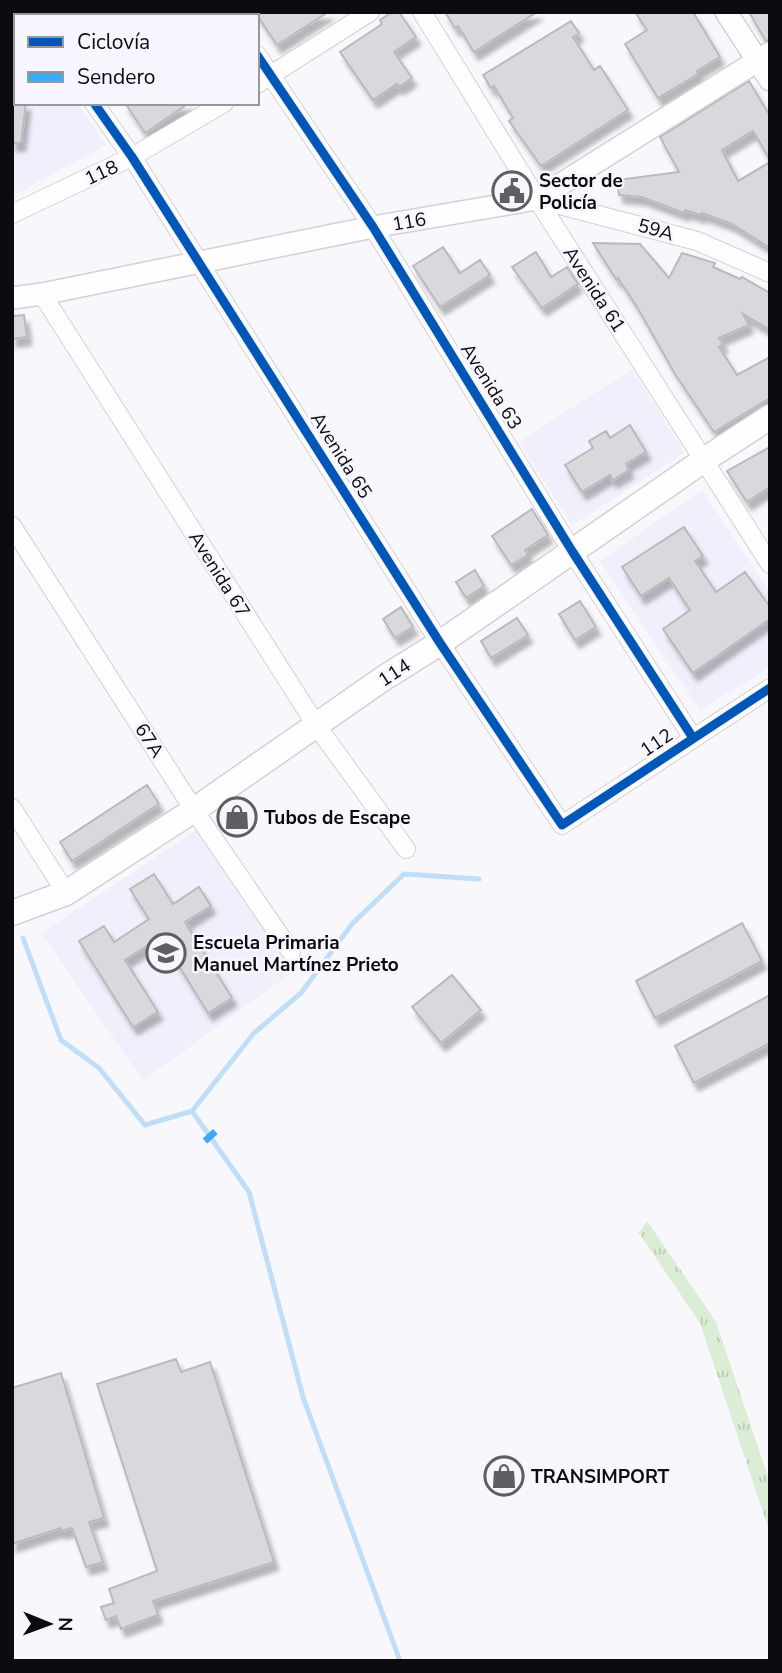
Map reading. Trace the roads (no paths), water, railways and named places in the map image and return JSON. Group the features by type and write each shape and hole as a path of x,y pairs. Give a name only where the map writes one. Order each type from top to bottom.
{"main road":[{"name":"114","path":"12,914 66,893 194,810 770,417"}],"street":[{"path":"264,80 370,12"},
{"name":"Avenida 61","path":"422,12 770,564"},
{"path":"726,12 763,57 770,80"},
{"name":"116","path":"12,298 373,227 537,198 763,57"},
{"name":"Avenida 63","path":"259,62 264,80 373,227 572,551 693,738"},
{"name":"Avenida 65","path":"95,105 132,157 440,643 562,825"},
{"name":"118","path":"12,214 132,157 221,105"},
{"name":"59A","path":"537,198 697,241 770,273"},
{"name":"Avenida 67","path":"42,294 316,725 406,849"},
{"name":"67A","path":"12,526 194,810 291,952"},
{"name":"112","path":"562,825 770,688"},
{"path":"12,808 66,893"}],"waterway":[{"path":"23,938 61,1040 99,1068 145,1125 192,1111 254,1033 301,993 352,924 404,874 479,879"},
{"path":"192,1111 249,1192 303,1397 400,1661"}],"place":[{"name":"Sector de Policía","path":"512,191"},
{"name":"Tubos de Escape","path":"237,817"},
{"name":"Escuela Primaria Manuel Martínez Prieto","path":"166,953"},
{"name":"TRANSIMPORT","path":"504,1476"}]}
